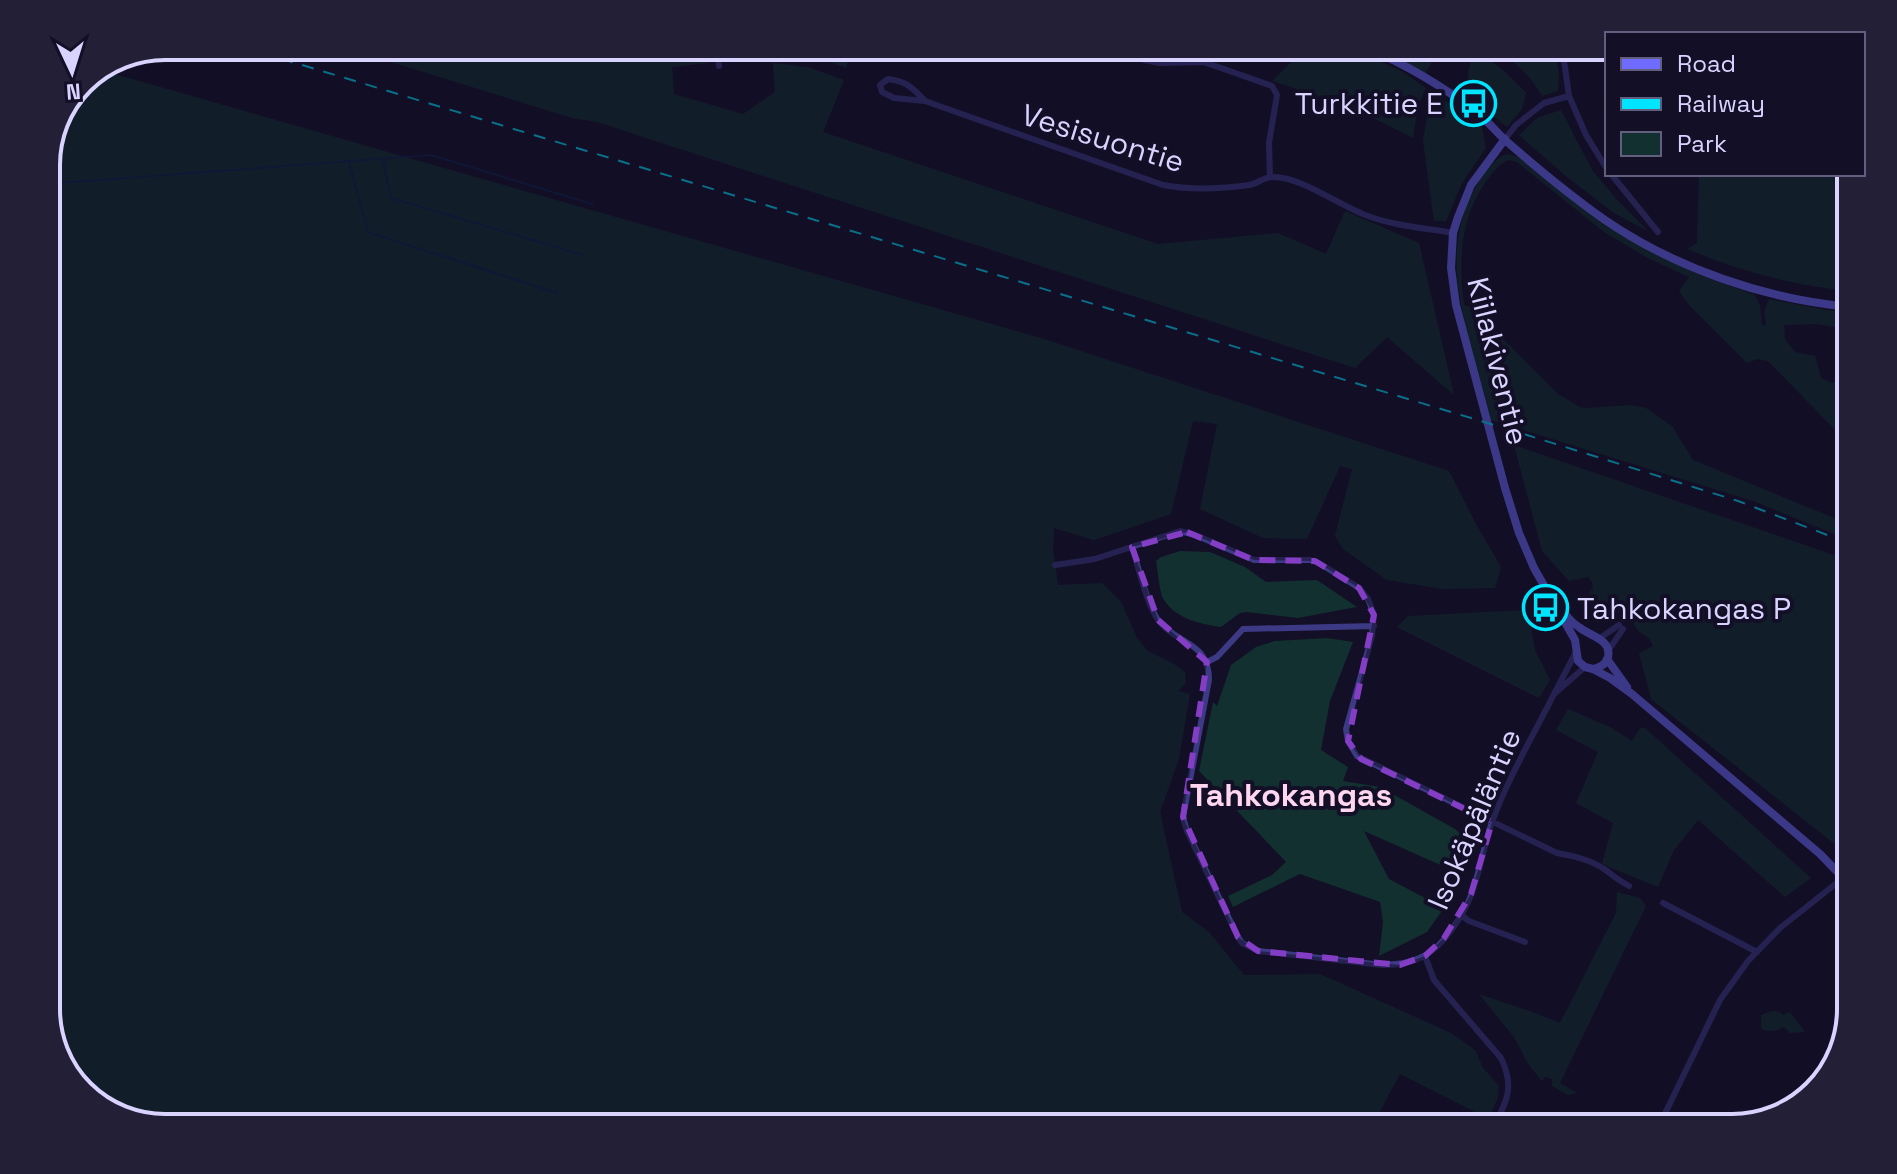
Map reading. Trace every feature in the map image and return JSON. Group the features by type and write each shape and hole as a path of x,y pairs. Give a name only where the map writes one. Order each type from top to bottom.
{"street":[{"path":"718,60 719,66"},
{"path":"1144,60 1160,63 1204,62 1272,86 1277,95 1269,143 1270,177"},
{"path":"1394,60 1480,115 1505,139 1607,221 1658,250 1708,274 1764,292 1837,306"},
{"path":"1564,60 1569,96 1586,135 1605,166"},
{"name":"Vesisuontie","path":"925,101 901,81 888,79 880,85 882,92 894,98 925,101 1163,185 1181,188 1237,186 1270,177 1302,184 1371,217 1453,233"},
{"path":"1505,139 1516,125 1544,103 1569,96"},
{"name":"Kiilakiventie","path":"1505,139 1471,185 1453,233 1451,268 1456,305 1519,533 1534,568 1575,640 1576,650"},
{"path":"1612,176 1658,232"},
{"path":"1055,565 1095,559 1180,531 1254,560 1315,561 1359,588 1372,606 1374,626 1346,729 1350,747 1361,759 1557,853 1575,855 1606,870 1629,886"},
{"path":"1132,547 1158,620 1200,651 1207,662 1209,680 1183,817 1242,943 1258,951 1382,965 1400,965 1425,956 1434,980 1505,1066 1508,1097 1500,1114"},
{"name":"Kiilakiventie","path":"1551,598 1567,617 1596,638"},
{"path":"1207,662 1217,657 1243,629 1374,626"},
{"path":"1589,668 1602,666 1621,627 1596,638 1582,640 1576,650 1578,661 1589,668 1610,678 1632,694 1837,872"},
{"path":"1596,638 1605,643 1608,655 1632,694"},
{"name":"Isokäpäläntie","path":"1425,956 1444,938 1461,915 1471,894 1492,822 1576,650"},
{"name":"Isokäpäläntie","path":"1554,694 1589,668"},
{"path":"1665,1114 1720,1000 1780,928 1837,883"},
{"path":"1663,903 1757,952"},
{"path":"1461,915 1469,921 1525,942"}],"highlighted area":[{"path":"1187,532 1254,560 1315,561 1359,588 1374,615 1348,741 1361,759 1492,822 1471,894 1444,938 1425,956 1400,965 1258,951 1238,937 1183,817 1207,662 1158,620 1132,547"}],"green space":[{"path":"384,60 708,60 708,63 672,67 674,94 743,114 775,92 773,63 808,67 844,80 823,132 1158,244 1278,233 1326,254 1345,211 1419,243 1454,395 1387,337 1355,368 597,122 572,118"},
{"path":"826,60 848,60 846,68"},
{"path":"1294,60 1377,60 1403,72 1426,88 1418,106 1413,138 1347,105 1272,81"},
{"path":"1397,60 1433,60 1424,75"},
{"path":"1471,60 1489,60 1526,93 1522,109 1507,127 1469,96 1468,72"},
{"path":"1511,60 1556,60 1558,91 1542,96"},
{"path":"114,74 1044,339 1449,471 1501,567 1495,588 1443,589 1387,580 1343,549 1335,536 1352,469 1340,466 1307,539 1263,538 1200,509 1217,424 1193,421 1171,514 1094,540 1054,528 1053,549 1058,585 1102,583 1121,602 1137,638 1148,651 1185,672 1186,683 1178,691 1190,694 1179,759 1160,812 1182,912 1209,932 1244,975 1320,974 1451,1033 1475,1050 1483,1068 1499,1086 1491,1114 1479,1114 1400,1074 1379,1114 165,1114 125,1106 101,1092 71,1055 60,1015 60,159 64,138 75,112 112,112"},
{"path":"1437,95 1482,127 1486,148 1462,183 1446,221 1434,221 1423,141 1428,112"},
{"path":"1561,110 1592,170 1648,231 1614,213 1519,135 1537,118"},
{"path":"1506,154 1521,157 1656,255 1755,295 1760,305 1762,325 1766,325 1764,312 1769,299 1837,311 1837,327 1784,325 1785,339 1795,352 1815,356 1821,378 1832,383 1837,381 1837,432 1768,361 1757,359 1747,363 1689,305 1679,291 1689,277 1646,257 1604,232 1517,162 1509,160 1498,166 1480,191 1467,222 1461,271 1464,305 1471,307 1558,394 1580,407 1630,405 1646,408 1672,426 1693,460 1837,519 1837,535 1756,502 1491,420 1461,302 1457,243 1467,204 1486,172"},
{"path":"1699,176 1837,176 1837,289 1768,276 1687,249 1697,243"},
{"path":"1514,445 1837,556 1837,846 1651,699 1639,653 1653,646 1649,638 1638,631 1631,619 1616,611 1603,611 1588,604 1586,596 1593,589 1588,577 1569,581 1542,551"},
{"path":"1180,551 1210,552 1245,567 1266,582 1317,580 1357,607 1298,618 1246,612 1221,627 1197,622 1175,612 1161,592 1156,561"},
{"path":"1528,610 1535,650 1550,680 1539,698 1397,627 1408,616"},
{"path":"1327,638 1353,642 1330,701 1321,750 1348,767 1343,781 1380,787 1462,835 1459,864 1447,868 1364,831 1389,879 1444,908 1427,932 1379,956 1383,922 1380,902 1300,874 1233,907 1228,896 1272,875 1286,862 1199,771 1213,702 1217,706 1231,665 1256,647 1275,641"},
{"path":"1568,709 1610,727 1632,741 1640,728 1645,728 1811,878 1785,897 1698,820 1674,850 1658,887 1602,864 1613,823 1576,803 1598,752 1556,730"},
{"path":"1617,892 1640,898 1646,906 1560,1083 1577,1093 1568,1095 1552,1086 1552,1079 1545,1077 1542,1081 1528,1064 1514,1037 1479,994 1560,1023 1616,913"},
{"path":"1773,1011 1783,1015 1790,1012 1805,1032 1790,1033 1784,1027 1775,1031 1763,1030 1761,1015"}],"waterway":[{"path":"60,183 431,155 592,204"},
{"path":"383,159 391,198 583,255"},
{"path":"349,162 368,232 557,293"},
{"path":"82,1072 107,1096"}],"railway":[{"path":"285,60 1514,431 1738,501 1837,539"}],"place":[{"name":"Turkkitie E","path":"1474,103"},
{"name":"Tahkokangas P","path":"1546,608"}],"district":[{"name":"Tahkokangas","path":"1291,795"}]}
